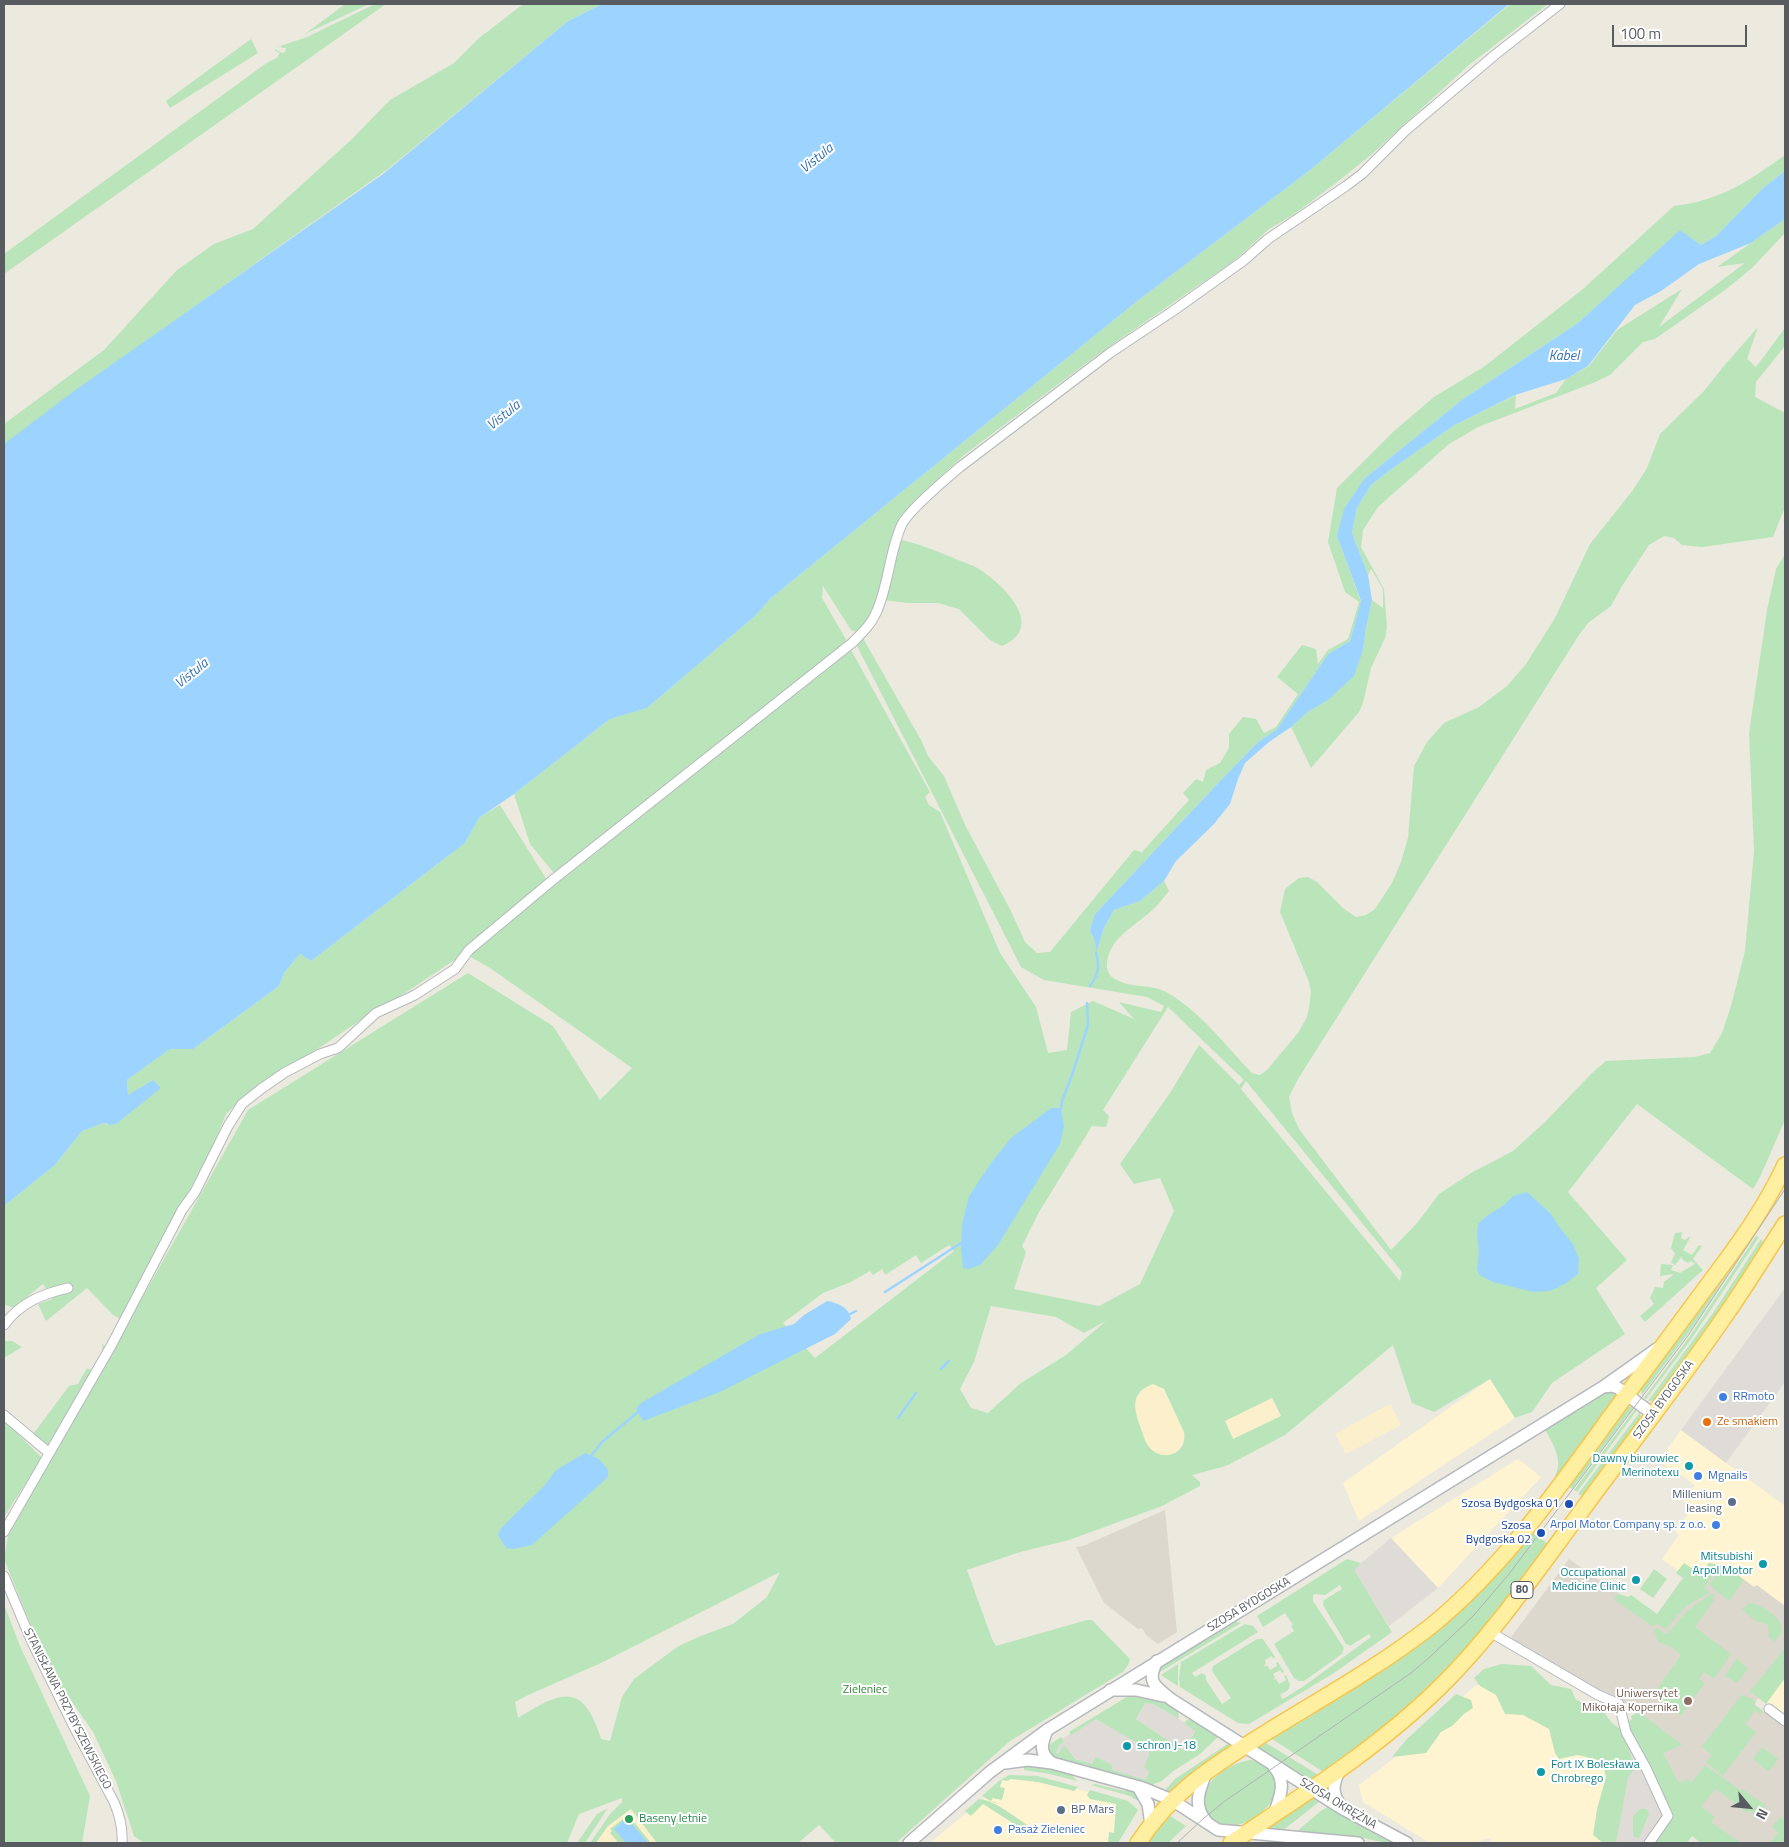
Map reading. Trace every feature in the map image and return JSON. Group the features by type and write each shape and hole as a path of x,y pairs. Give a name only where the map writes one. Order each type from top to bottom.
{"main road":[{"name":"SZOSA BYDGOSKA","path":"1138,1843 1172,1800 1207,1770 1402,1647 1464,1598 1513,1545 1664,1344 1765,1204 1785,1165"},
{"name":"SZOSA BYDGOSKA","path":"1274,1814 1342,1768 1410,1716 1441,1686 1490,1632 1654,1415 1725,1316 1785,1224"},
{"name":"80","path":"1231,1843 1274,1814"}],"street":[{"path":"4,1532 48,1452 111,1346 182,1210 195,1192 228,1126 242,1104 284,1073 320,1054 338,1048 376,1013 415,995 455,969 469,950 554,879 852,643 876,615 903,523 940,485 968,461 1110,352 1180,306 1243,261 1268,239 1362,174 1420,118 1496,54 1560,4"},
{"path":"4,1325 21,1306 35,1298 68,1288"},
{"name":"SZOSA BYDGOSKA","path":"909,1843 999,1765 1047,1730 1602,1387 1664,1344"},
{"path":"1602,1387 1612,1386 1654,1415"},
{"path":"4,1415 48,1452"},
{"name":"STANISŁAWA PRZYBYSZEWSKIEGO","path":"4,1576 32,1642 74,1729 114,1802 122,1827 122,1843"},
{"path":"1490,1632 1604,1698 1619,1704 1626,1732 1647,1770 1668,1816 1649,1843"},
{"path":"1157,1661 1151,1675 1153,1684 1172,1700"},
{"path":"1110,1690 1144,1691 1172,1700"},
{"name":"SZOSA OKRĘŻNA","path":"1172,1700 1343,1809 1406,1843"},
{"path":"1769,1709 1785,1722"},
{"path":"1047,1730 1042,1742 1042,1748 1045,1757 1052,1763"},
{"name":"SZOSA OKRĘŻNA","path":"999,1765 1018,1760 1052,1763 1138,1787 1172,1800 1212,1828 1225,1832 1358,1843"},
{"name":"SZOSA OKRĘŻNA","path":"1270,1762 1278,1771 1282,1788 1274,1814"},
{"path":"1342,1768 1333,1786 1335,1797 1343,1809"},
{"path":"1207,1770 1198,1801 1200,1812 1212,1828"},
{"path":"1138,1787 1148,1804 1151,1825"}],"shaded area":[{"path":"1785,1288 1785,1382 1726,1463 1681,1430"},
{"path":"1490,1379 1515,1418 1359,1521 1343,1483"},
{"path":"1681,1430 1785,1506 1785,1606 1756,1585 1754,1588 1727,1567 1709,1563 1694,1583 1662,1559 1679,1535 1675,1531 1692,1509 1683,1501 1695,1485 1659,1461"},
{"path":"1518,1459 1541,1477 1438,1588 1391,1538"},
{"path":"1165,1510 1177,1632 1158,1644 1146,1635 1142,1628 1138,1629 1104,1603 1076,1547 1083,1546"},
{"path":"1391,1538 1438,1588 1389,1626 1353,1570"},
{"name":"Uniwersytet Mikołaja Kopernika","path":"1569,1559 1655,1619 1694,1582 1709,1563 1727,1567 1754,1587 1757,1585 1785,1606 1785,1678 1759,1697 1754,1704 1785,1727 1785,1843 1713,1843 1680,1793 1662,1747 1636,1706 1612,1699 1509,1640"},
{"path":"1785,1678 1785,1715 1767,1702"},
{"path":"1476,1685 1556,1702 1622,1759 1611,1843 1491,1843 1490,1838 1475,1843 1430,1843 1363,1802 1359,1785 1397,1756"},
{"path":"1145,1703 1155,1705 1195,1730 1184,1751 1136,1719"},
{"path":"1111,1707 1170,1744 1148,1783 1047,1749"},
{"path":"1641,1717 1662,1747 1680,1793 1662,1843 1616,1843 1611,1741"},
{"name":"BP Mars","path":"1005,1779 1039,1779 1120,1800 1114,1843 930,1843"}],"green space":[{"path":"345,4 369,4 305,34"},
{"path":"375,4 386,4 4,274 4,254 268,62 277,58 280,52 277,53 278,51 275,51 275,49 282,53 285,52 286,48 281,48 282,46 277,47 307,37"},
{"path":"523,4 602,4 568,21 388,169 4,445 4,424 104,350 177,270 214,244 253,229 352,139 390,100 454,63 478,39"},
{"name":"Zieleniec","path":"1510,4 1548,4 1469,65 1372,154 1336,183 1293,215 1269,229 1235,260 1093,358 964,455 927,489 905,514 896,539 927,548 974,566 989,576 1009,595 1017,606 1021,618 1021,628 1015,638 1002,646 990,640 959,609 938,603 908,603 883,600 860,633 921,740 928,756 944,776 965,825 1011,911 1025,942 1037,953 1050,952 1134,850 1142,852 1189,800 1183,793 1196,779 1203,782 1206,770 1220,763 1229,748 1229,734 1243,717 1256,719 1264,733 1276,727 1298,694 1277,677 1302,645 1316,649 1318,664 1328,650 1348,639 1359,602 1345,592 1328,542 1337,488 1394,431 1434,397 1485,366 1583,289 1674,206 1720,194 1758,174 1785,155 1785,171 1764,187 1716,236 1701,245 1680,231 1578,323 1463,399 1365,478 1337,536 1361,602 1350,641 1328,654 1277,729 1258,742 1095,914 1090,930 1095,942 1096,952 1104,928 1114,910 1140,901 1164,881 1169,891 1155,908 1117,941 1108,955 1108,972 1114,978 1124,983 1155,988 1166,992 1201,1019 1252,1073 1260,1075 1267,1070 1298,1033 1307,1017 1311,992 1309,982 1280,912 1285,889 1299,878 1308,877 1317,882 1344,909 1356,917 1366,915 1375,909 1392,883 1401,862 1408,838 1414,766 1427,742 1444,723 1479,707 1507,686 1526,664 1555,618 1590,544 1633,490 1647,468 1660,434 1704,391 1758,327 1747,359 1756,367 1785,328 1785,346 1756,382 1755,397 1785,413 1785,507 1773,537 1702,547 1682,545 1674,538 1664,536 1649,545 1611,606 1588,623 1579,635 1298,1079 1289,1097 1292,1113 1299,1129 1391,1250 1418,1222 1439,1194 1471,1173 1513,1151 1606,1061 1695,1057 1710,1053 1722,1033 1745,951 1754,851 1749,733 1767,610 1776,569 1785,554 1785,1120 1753,1189 1637,1104 1568,1192 1627,1260 1596,1288 1625,1334 1552,1383 1532,1412 1515,1418 1490,1379 1434,1412 1412,1403 1393,1345 1285,1435 1226,1466 1192,1475 1200,1482 1200,1486 1162,1506 1069,1540 1020,1552 967,1570 996,1646 1092,1620 1130,1659 1123,1672 1010,1741 896,1843 836,1843 819,1825 798,1843 598,1843 604,1833 596,1843 590,1843 610,1814 622,1802 622,1798 579,1814 567,1843 144,1843 134,1836 116,1781 93,1732 51,1672 4,1559 8,1536 248,1110 468,973 553,1026 600,1100 632,1068 490,968 467,955 851,650 930,792 925,797 929,805 940,812 1000,953 1036,1007 1048,1053 1067,1050 1071,1012 1093,1001 1134,1019 1119,1002 1161,1012 1164,1006 1147,997 1044,980 1021,967 856,644 859,633 851,630 823,586 822,598 848,643 756,716 754,714 558,872 553,872 530,844 514,794 610,719 647,708 755,616 771,598 1136,302 1309,171","holes":["1168,1007 1244,1080 1239,1085 1199,1045 1170,1093 1120,1164 1134,1184 1160,1178 1174,1211 1140,1284 1099,1306 1014,1289 1026,1252 1022,1246 1039,1212 1092,1126 1106,1127 1109,1116 1103,1110","1246,1081 1402,1272 1400,1281 1241,1089","949,1245 954,1251 815,1358 783,1323 823,1293 851,1282 870,1271 873,1275 882,1269 885,1275 916,1255 921,1263","991,1306 1056,1317 1084,1333 1106,1321 1066,1355 1021,1383 988,1413 971,1408 960,1389 974,1362","780,1572 767,1597 733,1624 677,1647 634,1679 622,1697 610,1741 601,1739 594,1720 586,1707 578,1700 568,1697 546,1702 518,1718 515,1702 601,1663"]},
{"path":"251,39 258,53 170,108 166,101"},
{"path":"1785,219 1785,233 1752,268 1725,290 1655,339 1643,342 1610,375 1478,427 1449,444 1378,507 1363,530 1361,547 1384,589 1387,628 1385,638 1371,668 1359,712 1311,768 1291,727 1308,712 1328,700 1363,650 1372,600 1383,608 1383,589 1371,569 1368,575 1352,533 1357,508 1371,485 1453,426 1516,395 1515,409 1556,393 1566,379 1589,366 1617,330 1682,289 1659,327 1745,263 1717,267"},
{"path":"500,805 547,880 462,952 459,957 390,1003 377,1009 240,1101 226,1114 213,1146 121,1319 113,1315 87,1288 46,1321 38,1304 52,1299 43,1284 13,1308 4,1304 4,1206 55,1165 82,1131 104,1123 107,1125 153,1080 128,1096 127,1080 171,1048 193,1049 279,986 284,973 300,954 311,961 465,843 479,818"},
{"path":"1682,1232 1681,1238 1685,1240 1690,1238 1683,1250 1692,1255 1699,1245 1702,1246 1693,1259 1703,1270 1645,1322 1640,1316 1654,1304 1650,1298 1655,1287 1663,1288 1664,1282 1674,1274 1660,1276 1661,1264 1673,1265 1671,1270 1680,1273 1695,1264 1691,1261 1688,1263 1682,1259 1682,1256 1675,1265 1671,1262 1675,1254 1671,1248 1675,1233"},
{"path":"1754,1235 1695,1324 1642,1395 1640,1387 1751,1236"},
{"path":"1756,1236 1759,1237 1692,1338 1646,1399 1644,1398 1690,1336"},
{"path":"1761,1239 1765,1244 1719,1317 1655,1401 1648,1401 1713,1313"},
{"path":"12,1341 22,1347 4,1358 4,1342"},
{"path":"102,1343 106,1349 47,1449 34,1433 69,1386 78,1384 87,1368 91,1370 103,1350"},
{"path":"1609,1389 1618,1394 1558,1478 1555,1476 1558,1457 1544,1428"},
{"path":"1625,1407 1634,1407 1572,1489 1566,1484"},
{"path":"1635,1409 1637,1410 1577,1492 1574,1490"},
{"path":"1640,1412 1641,1422 1584,1497 1578,1494"},
{"path":"4,1420 42,1458 4,1517"},
{"path":"1565,1491 1533,1533 1547,1543 1577,1503 1579,1504 1464,1655 1411,1708 1325,1773 1272,1739 1380,1673 1434,1632 1492,1574"},
{"path":"1347,1559 1361,1563 1354,1570 1392,1632 1334,1673 1249,1724 1238,1723 1180,1687 1181,1662 1245,1624 1253,1626 1258,1632 1192,1673 1195,1677 1202,1673 1206,1676 1206,1680 1222,1704 1231,1698 1212,1671 1213,1666 1257,1639 1263,1639 1275,1657 1273,1659 1272,1656 1265,1660 1265,1667 1267,1665 1270,1670 1277,1666 1276,1663 1278,1662 1284,1672 1282,1673 1280,1670 1273,1674 1275,1677 1273,1680 1276,1679 1279,1684 1286,1680 1284,1676 1286,1675 1290,1685 1288,1690 1280,1695 1283,1699 1371,1637 1369,1634 1350,1646 1346,1644 1323,1605 1324,1600 1342,1589 1340,1585 1325,1595 1313,1595 1313,1601 1344,1648 1342,1654 1304,1681 1299,1681 1294,1678 1274,1644 1294,1631 1291,1626 1293,1625 1285,1613 1263,1627 1257,1616"},
{"path":"1684,1563 1700,1574 1709,1563 1727,1567 1744,1580 1729,1601 1709,1585 1718,1573 1716,1571 1704,1588 1710,1592 1685,1607 1666,1629 1658,1624 1652,1626 1615,1600 1616,1595 1619,1594 1628,1597 1631,1595 1657,1614 1683,1578 1676,1573"},
{"path":"1654,1569 1667,1579 1653,1598 1640,1589"},
{"path":"1712,1593 1715,1596 1712,1599 1714,1600 1695,1627 1731,1654 1714,1679 1704,1672 1699,1679 1705,1683 1681,1716 1652,1696 1681,1655 1670,1646 1658,1642 1654,1631 1656,1628 1667,1634 1687,1611"},
{"path":"1749,1603 1765,1608 1779,1621 1782,1631 1775,1642 1769,1637 1768,1625 1754,1620 1742,1609"},
{"path":"4,1604 20,1646 90,1796 82,1843 4,1843"},
{"path":"1229,1622 1241,1623 1155,1675 1159,1667"},
{"path":"1785,1647 1785,1678 1766,1704 1750,1691"},
{"path":"1737,1658 1748,1669 1737,1683 1725,1676"},
{"path":"1178,1664 1178,1686 1161,1675"},
{"path":"1502,1664 1531,1666 1551,1685 1571,1689 1576,1700 1602,1710 1612,1723 1623,1731 1635,1769 1628,1777 1616,1843 1603,1843 1593,1835 1597,1809 1606,1777 1602,1761 1578,1755 1559,1759 1555,1753 1549,1729 1523,1715 1505,1714 1496,1695 1480,1686 1474,1678 1484,1669"},
{"path":"1456,1694 1471,1700 1473,1708 1452,1726 1441,1732 1426,1753 1392,1757 1407,1739"},
{"path":"1130,1695 1157,1698 1178,1710 1179,1719 1155,1705 1145,1703 1136,1719 1184,1751 1195,1731 1184,1723 1187,1720 1192,1719 1219,1736 1200,1754 1153,1786 1054,1759 1046,1749 1061,1737 1064,1742 1059,1745 1056,1753 1059,1753 1064,1745 1075,1759 1092,1764 1096,1757 1112,1765 1112,1770 1146,1780 1149,1771 1144,1767 1149,1755 1148,1749 1096,1719 1071,1735 1069,1732"},
{"path":"1741,1695 1756,1702 1754,1705 1763,1711 1761,1714 1755,1710 1745,1724 1756,1732 1723,1776 1706,1762 1712,1755 1702,1747"},
{"path":"1639,1712 1682,1745 1663,1753 1679,1783 1688,1779 1691,1783 1705,1765 1741,1791 1742,1789 1764,1804 1765,1808 1757,1817 1750,1810 1747,1813 1716,1789 1701,1806 1715,1817 1711,1822 1741,1843 1701,1843 1692,1836 1687,1843 1653,1843 1669,1808 1627,1723 1632,1719 1631,1716"},
{"path":"1229,1743 1235,1746 1171,1793 1165,1790 1175,1779"},
{"path":"1266,1743 1320,1776 1311,1782 1258,1748"},
{"path":"1762,1747 1778,1759 1769,1772 1753,1759"},
{"path":"1250,1760 1263,1764 1268,1768 1276,1784 1275,1795 1261,1813 1250,1820 1239,1825 1228,1826 1218,1824 1205,1810 1203,1801 1209,1784 1224,1771"},
{"path":"1024,1766 1041,1767 1070,1773 1077,1781 1024,1770"},
{"path":"1009,1775 1037,1776 1078,1787 1074,1791 1038,1782 1011,1779 1007,1781 1002,1780 1000,1787 1005,1788 1002,1800 993,1798 991,1801 999,1804 994,1803 982,1796 999,1781"},
{"path":"1095,1784 1124,1791 1131,1790 1143,1800 1138,1801 1130,1796 1091,1785"},
{"path":"1090,1790 1128,1801 1138,1810 1118,1843 1108,1843 1109,1832 1114,1833 1116,1804 1090,1799 1087,1795"},
{"path":"1312,1797 1319,1802 1282,1831 1264,1829"},
{"path":"979,1799 993,1803 1016,1817 1036,1831 1033,1836 983,1804 971,1816 965,1811"},
{"path":"1328,1807 1394,1843 1346,1836 1296,1832"},
{"path":"608,1808 585,1843 577,1843 597,1814"},
{"path":"1640,1809 1647,1809 1649,1814 1639,1838 1633,1836 1633,1816"},
{"path":"1167,1814 1186,1826 1168,1843 1144,1843"},
{"path":"1780,1817 1785,1819 1785,1843 1770,1843 1778,1832 1772,1827"}],"sand":[{"path":"1153,1384 1164,1389 1184,1432 1182,1446 1173,1454 1161,1454 1149,1447 1135,1408 1135,1402 1140,1392"},
{"path":"1272,1398 1281,1416 1233,1439 1225,1421"},
{"path":"1390,1404 1401,1425 1346,1454 1335,1434"},
{"path":"631,1809 657,1843 651,1843 628,1815 610,1829 612,1831 610,1833 617,1841 615,1843 596,1843 608,1826"}],"water":[{"name":"Vistula","path":"602,4 1509,4 1309,171 1136,302 771,598 755,616 647,708 610,719 514,794 479,818 465,843 311,961 300,954 284,973 279,986 193,1049 170,1049 127,1080 128,1095 153,1080 161,1088 116,1124 104,1123 82,1131 55,1165 4,1206 4,444 74,391 383,174 568,21"},
{"name":"Kabel","path":"1785,171 1785,219 1751,243 1699,264 1661,291 1635,305 1588,366 1566,379 1515,395 1453,426 1371,485 1357,508 1352,533 1368,575 1372,600 1363,650 1354,676 1328,700 1308,712 1245,763 1230,804 1214,824 1176,861 1164,881 1140,901 1114,910 1104,928 1096,953 1095,942 1090,930 1095,914 1258,742 1277,729 1328,654 1350,641 1361,601 1337,536 1344,509 1365,478 1463,399 1578,323 1680,230 1701,245 1716,236 1764,187"},
{"path":"1051,1108 1061,1108 1064,1126 1060,1144 998,1245 980,1265 969,1269 963,1268 962,1224 969,1196 991,1163 1011,1138"},
{"path":"1527,1192 1551,1214 1573,1244 1579,1259 1578,1274 1565,1284 1550,1291 1533,1292 1493,1282 1479,1275 1477,1268 1479,1251 1478,1224 1513,1196"},
{"path":"827,1301 842,1306 848,1311 851,1319 835,1334 720,1392 643,1421 636,1409 641,1403 760,1334 794,1324 804,1315"},
{"path":"585,1453 599,1459 608,1470 608,1477 532,1545 513,1549 506,1548 498,1535 501,1528 545,1485 556,1470"},
{"path":"627,1818 648,1843 626,1843 614,1829"}],"waterway":[{"path":"1090,986 1098,971 1096,953"},
{"path":"1061,1108 1088,1025 1087,1003"},
{"path":"885,1292 961,1243"},
{"path":"850,1314 856,1311"},
{"path":"941,1369 949,1361"},
{"path":"898,1418 916,1393"},
{"path":"591,1456 602,1442 638,1412"}],"tram line":[{"path":"1177,1843 1225,1801 1411,1673 1474,1615 1509,1574 1687,1337 1785,1189"}],"place":[{"name":"RRmoto","path":"1723,1397"},
{"name":"Ze smakiem","path":"1707,1422"},
{"name":"Dawny biurowiec Merinotexu","path":"1689,1466"},
{"name":"Mgnails","path":"1698,1476"},
{"name":"Millenium leasing","path":"1732,1502"},
{"name":"Szosa Bydgoska 01","path":"1569,1504"},
{"name":"Arpol Motor Company sp. z o.o.","path":"1716,1525"},
{"name":"Szosa Bydgoska 02","path":"1541,1533"},
{"name":"Mitsubishi Arpol Motor","path":"1763,1564"},
{"name":"Occupational Medicine Clinic","path":"1636,1580"},
{"name":"Uniwersytet Mikołaja Kopernika","path":"1688,1701"},
{"name":"schron J-18","path":"1127,1746"},
{"name":"Fort IX Bolesława Chrobrego","path":"1541,1772"},
{"name":"BP Mars","path":"1061,1810"},
{"name":"Baseny letnie","path":"629,1819"},
{"name":"Pasaż Zieleniec","path":"998,1830"}]}
